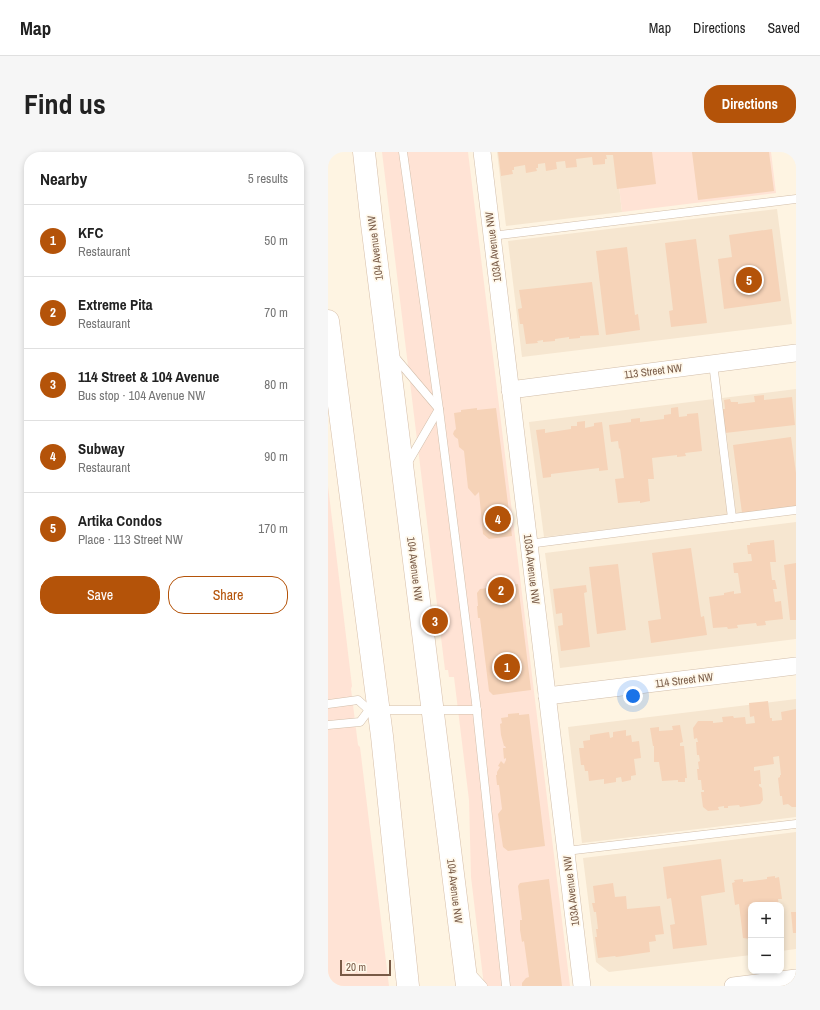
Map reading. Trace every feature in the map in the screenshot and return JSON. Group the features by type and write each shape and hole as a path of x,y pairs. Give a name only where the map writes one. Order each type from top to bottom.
{"main road":[{"name":"104 Avenue NW","path":"364,152 466,976"},
{"path":"328,321 373,710 408,986"}],"street":[{"name":"103A Avenue NW","path":"482,152 582,986"},
{"name":"113 Street NW","path":"510,390 796,353"},
{"name":"114 Street NW","path":"547,696 796,666"},
{"path":"733,986 796,978"}],"lane":[{"path":"403,152 439,409 477,710 506,986"},
{"path":"491,236 796,199"},
{"path":"388,348 439,409"},
{"path":"713,363 732,518"},
{"path":"403,472 439,409"},
{"path":"528,544 796,510"},
{"path":"328,704 358,700 373,710 477,710"},
{"path":"328,725 360,722 373,710"},
{"path":"566,851 796,824"},
{"path":"466,976 483,986"}],"shaded area":[{"path":"382,152 468,152 570,986 484,986 471,877 469,800 454,677 449,677 448,670 445,670"},
{"path":"497,152 615,152 622,212 506,226"},
{"path":"615,152 771,152 776,193 622,212"},
{"path":"777,209 792,324 522,357 508,241"},
{"path":"796,389 796,506 736,514 722,398"},
{"path":"714,399 728,515 544,537 529,422"},
{"path":"328,486 352,686 351,689 358,745 360,747 389,986 328,986"},
{"path":"796,522 796,639 560,668 545,553"},
{"path":"796,699 796,817 582,843 568,727"},
{"path":"796,832 796,949 784,951 784,902 748,902 748,955 609,972 596,962 583,858"}],"building":[{"path":"498,152 652,152 656,184 617,189 613,155 606,155 607,159 605,159 605,164 593,165 592,157 576,159 577,167 566,168 565,161 556,162 557,169 546,171 545,163 538,164 538,168 536,168 537,171 526,173 525,165 514,167 514,170 512,170 513,174 501,176"},
{"path":"692,152 769,152 774,191 698,200"},
{"path":"772,229 781,301 724,309 718,259 732,257 729,235"},
{"path":"696,239 707,323 671,327 669,311 673,310 665,243"},
{"path":"627,247 635,315 638,314 640,330 606,335 596,251"},
{"path":"592,282 599,335 580,336 580,338 569,339 569,337 555,339 555,341 543,342 543,340 537,341 538,343 526,344 523,324 520,324 518,309 522,308 519,290"},
{"path":"764,395 764,400 792,397 795,425 725,433 722,409 725,409 724,400 730,399 731,402 738,402 738,404 755,402 754,396"},
{"path":"678,407 679,417 687,416 687,414 698,413 702,451 685,453 686,456 677,457 677,455 652,458 654,479 648,479 650,501 640,503 640,501 618,503 615,479 624,478 620,448 619,449 618,441 611,442 609,425 631,422 631,419 640,418 640,422 664,419 664,415 671,414 671,408"},
{"path":"477,408 477,410 496,408 512,536 489,539 483,534 479,492 475,496 468,488 464,451 459,447 458,439 453,434 456,429 454,413 461,412 461,410"},
{"path":"585,421 585,428 594,426 594,423 602,422 608,470 599,471 599,468 551,474 551,477 543,478 536,430 545,429 545,433 571,429 571,426 577,426 577,422"},
{"path":"791,437 796,473 796,506 742,513 733,445"},
{"path":"774,540 776,562 770,562 772,580 775,580 777,589 773,589 775,602 781,601 783,619 765,621 766,625 757,626 756,623 737,625 738,628 713,628 709,597 724,595 724,593 734,591 734,594 741,593 738,573 734,573 733,563 752,561 751,554 748,554 747,545 750,545 750,543"},
{"path":"691,548 701,617 704,616 707,635 651,643 648,621 661,619 652,553"},
{"path":"796,563 796,620 790,620 784,565"},
{"path":"618,564 626,630 597,634 589,567"},
{"path":"518,584 531,690 493,695 489,691 480,618 478,618 477,593 480,589"},
{"path":"586,585 587,592 584,593 590,647 561,651 558,626 563,625 562,613 556,614 553,589"},
{"path":"768,701 770,718 772,718 772,721 782,720 781,712 796,709 796,807 792,807 788,804 783,805 782,796 780,796 778,778 781,775 779,756 773,757 774,764 754,767 754,771 760,770 761,784 759,784 759,786 762,788 763,800 760,804 740,807 739,805 728,806 728,808 724,808 724,806 718,807 719,810 708,811 703,807 701,792 704,792 704,790 702,790 701,780 698,780 697,769 699,769 698,762 700,761 699,755 697,755 696,742 698,742 697,738 694,739 693,728 698,721 713,721 713,723 723,722 722,717 733,716 734,718 745,717 746,724 755,723 754,716 750,717 749,703"},
{"path":"519,713 519,715 529,714 545,846 508,851 503,847 498,814 502,809 499,785 497,785 496,775 501,761 504,764 506,760 506,758 504,759 503,748 506,748 501,735 500,724 502,723 501,718 508,717 508,714"},
{"path":"680,725 683,742 680,743 680,746 684,746 687,778 685,778 685,782 678,782 678,780 662,781 659,762 654,762 654,746 650,728 659,727 659,731 673,730 672,726"},
{"path":"626,730 626,736 631,735 632,742 639,741 641,758 634,759 636,775 631,776 631,780 622,782 621,777 616,778 616,782 604,784 604,779 589,781 588,771 585,771 584,765 581,765 579,748 584,748 583,741 590,740 590,735 609,732 610,738 613,737 613,732"},
{"path":"721,859 725,892 701,896 707,945 673,949 670,925 675,924 671,898 667,899 663,867"},
{"path":"767,877 779,877 782,899 778,899 778,902 748,902 748,939 743,938 739,904 735,905 732,883 735,882 734,880 743,879 743,882 767,879"},
{"path":"549,879 562,986 522,986 522,983 529,977 524,941 522,942 520,930 520,920 522,920 518,886 520,883"},
{"path":"613,883 615,897 626,896 627,909 660,906 664,934 655,935 656,941 649,942 650,952 598,958 595,937 597,937 596,929 598,929 596,912 594,912 592,903 595,903 593,886"},
{"path":"791,912 796,912 796,933 793,933"}],"place":[{"name":"Artika Condos","path":"749,280"},
{"name":"Subway","path":"498,519"},
{"name":"Extreme Pita","path":"501,590"},
{"name":"114 Street & 104 Avenue","path":"435,621"},
{"name":"KFC","path":"507,667"}]}
